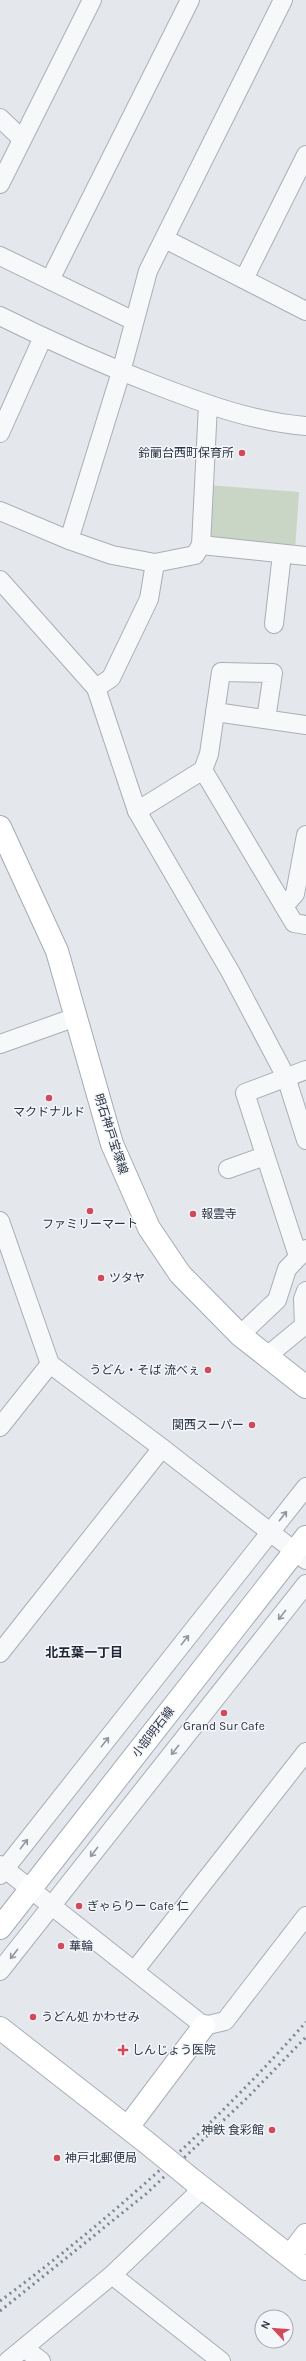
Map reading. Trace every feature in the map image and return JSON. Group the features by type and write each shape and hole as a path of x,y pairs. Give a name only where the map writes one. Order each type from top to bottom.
{"main road":[{"name":"明石神戸宝塚線","path":"0,827 57,951 112,1144 149,1228 180,1274 240,1335 306,1387"},
{"name":"小部明石線","path":"0,1928 302,1549"},
{"path":"128,2127 204,2026"},
{"path":"0,2028 298,2262 306,2236"}],"street":[{"path":"0,184 92,0"},
{"path":"50,280 190,0"},
{"path":"69,540 121,372 148,271 283,0"},
{"path":"0,118 22,139"},
{"path":"244,279 306,155"},
{"path":"165,239 306,311"},
{"path":"0,256 134,321"},
{"path":"0,316 121,372 208,405 274,424 306,426"},
{"path":"0,433 43,337"},
{"path":"0,511 69,540 112,555 155,563 195,555 201,545 208,405"},
{"path":"201,545 306,556"},
{"path":"274,624 282,554"},
{"path":"96,688 111,678 149,599 155,563"},
{"path":"2,585 96,688 137,811 231,974 286,1077 306,1140"},
{"path":"137,811 203,770 209,754 221,672 273,673 266,719"},
{"path":"215,712 306,725"},
{"path":"203,770 294,923 306,925"},
{"path":"284,906 295,894 306,835"},
{"path":"0,1044 76,1017"},
{"path":"240,1335 277,1300 286,1269 302,1252 265,1156 245,1093 306,1070"},
{"path":"228,1169 265,1156"},
{"path":"0,1221 50,1364 162,1448 270,1532 302,1549"},
{"path":"267,1356 305,1325 303,1299 306,1291"},
{"path":"0,1427 50,1364"},
{"path":"0,1653 162,1448"},
{"path":"306,1487 2,1870 31,1889 204,2026 225,2020 306,1916"},
{"path":"0,1972 306,1584"},
{"path":"135,1970 306,1752"},
{"path":"8,2361 112,2275 197,2183"},
{"path":"112,2275 222,2361"},
{"path":"24,2348 40,2361"}],"green space":[{"path":"208,485 299,492 295,550 211,543"}],"railway":[{"path":"0,2301 41,2270 122,2204 235,2098 306,2022"},
{"path":"0,2311 146,2194 248,2097 306,2037"}],"place":[{"name":"鈴蘭台西町保育所","path":"242,453"},
{"name":"マクドナルド","path":"49,1098"},
{"name":"ファミリーマート","path":"90,1211"},
{"name":"報雲寺","path":"193,1214"},
{"name":"ツタヤ","path":"101,1278"},
{"name":"うどん・そば 流べぇ","path":"208,1370"},
{"name":"関西スーパー","path":"252,1425"},
{"name":"Grand Sur Cafe","path":"224,1713"},
{"name":"ぎゃらりー Cafe 仁","path":"79,1906"},
{"name":"華輪","path":"61,1946"},
{"name":"うどん処 かわせみ","path":"33,2017"},
{"name":"しんじょう医院","path":"123,2050"},
{"name":"神鉄 食彩館","path":"272,2130"},
{"name":"神戸北郵便局","path":"57,2158"}],"district":[{"name":"北五葉一丁目","path":"84,1652"}]}
